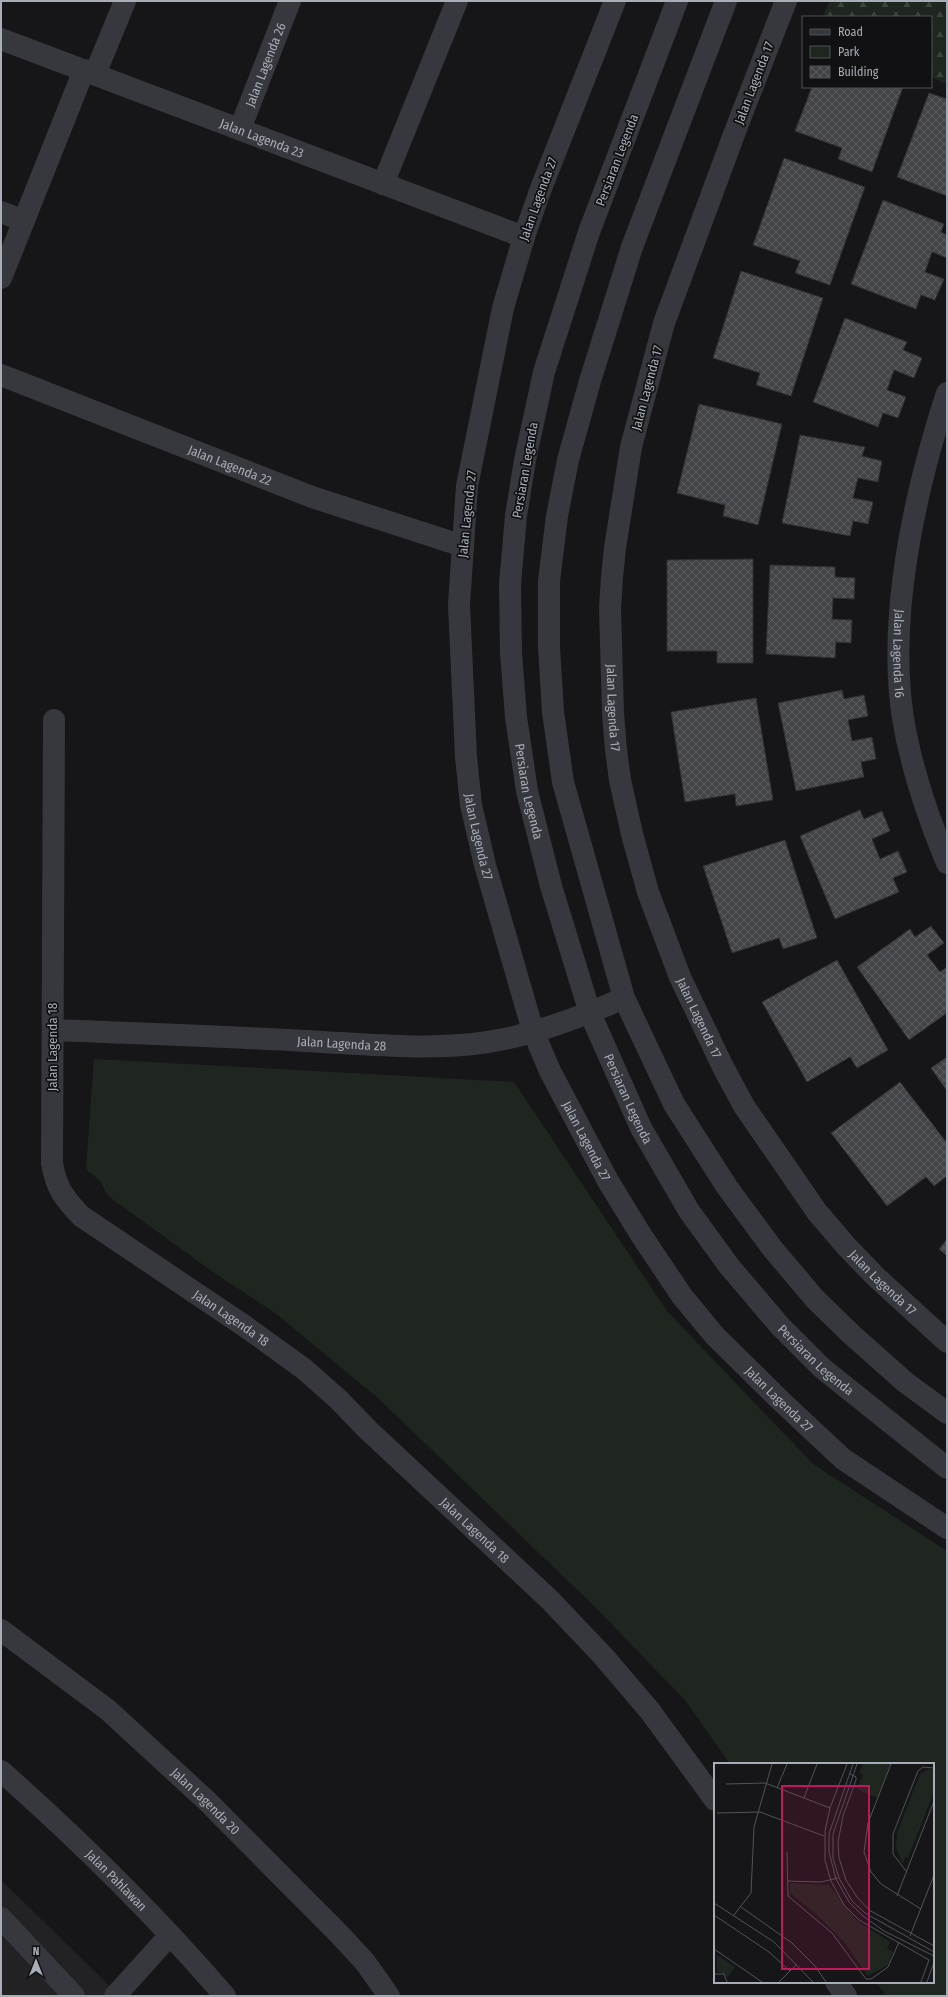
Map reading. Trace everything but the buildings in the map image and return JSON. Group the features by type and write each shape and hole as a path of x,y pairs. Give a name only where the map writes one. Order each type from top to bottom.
{"street":[{"path":"1,278 24,221 90,72 125,1"},
{"name":"Jalan Lagenda 26","path":"240,129 290,1"},
{"path":"383,184 457,1"},
{"name":"Jalan Lagenda 27","path":"615,1 540,191 524,237 503,308 469,478 459,605 466,757 471,805 486,865 533,1031 550,1070 608,1181 682,1296 715,1336 843,1459 947,1528"},
{"name":"Persiaran Legenda","path":"678,1 589,232 544,372 525,460 515,523 510,584 511,653 517,724 528,791 551,886 590,1013 641,1128 689,1211 729,1266 780,1326 822,1368 947,1468"},
{"path":"726,1 632,247 590,382 568,460 557,516 549,581 549,647 552,704 563,782 624,998 674,1104 727,1187 772,1248 815,1299 851,1334 905,1382 947,1413"},
{"name":"Jalan Lagenda 17","path":"786,1 739,121 667,316 631,447 615,548 610,608 616,750 620,780 632,834 648,892 680,977 723,1067 744,1106 827,1224 846,1247 876,1277 947,1342"},
{"name":"Jalan Lagenda 23","path":"1,39 524,237"},
{"path":"1,212 24,221"},
{"name":"Jalan Lagenda 22","path":"1,375 312,497 463,546"},
{"name":"Jalan Lagenda 16","path":"947,393 923,476 910,540 900,604 898,661 903,718 915,772 932,826 947,863"},
{"name":"Jalan Lagenda 18","path":"54,720 52,1163 54,1179 64,1198 81,1216 280,1351 304,1369 338,1399 367,1429 550,1600 599,1651 650,1711 714,1799"},
{"name":"Jalan Lagenda 28","path":"53,1030 179,1034 430,1047 489,1042 533,1031 590,1013 624,998"},
{"name":"Jalan Lagenda 20","path":"1,1630 108,1710 207,1802 340,1935 365,1962 389,1996"},
{"name":"Jalan Pahlawan","path":"1,1771 48,1812 170,1935 225,1996"},
{"path":"1,1918 74,1996"},
{"path":"115,1996 170,1935"},
{"path":"837,1983 846,1996"}],"shaded area":[{"path":"1,1880 120,1996 1,1996"}],"green space":[{"path":"830,1 947,1 947,84 932,77 932,16 822,16"},
{"path":"94,1059 514,1082 667,1311 813,1464 947,1551 947,1996 886,1996 877,1983 934,1983 934,1763 729,1763 685,1700 595,1607 378,1398 275,1313 213,1272 108,1196 100,1181 86,1169"}]}
